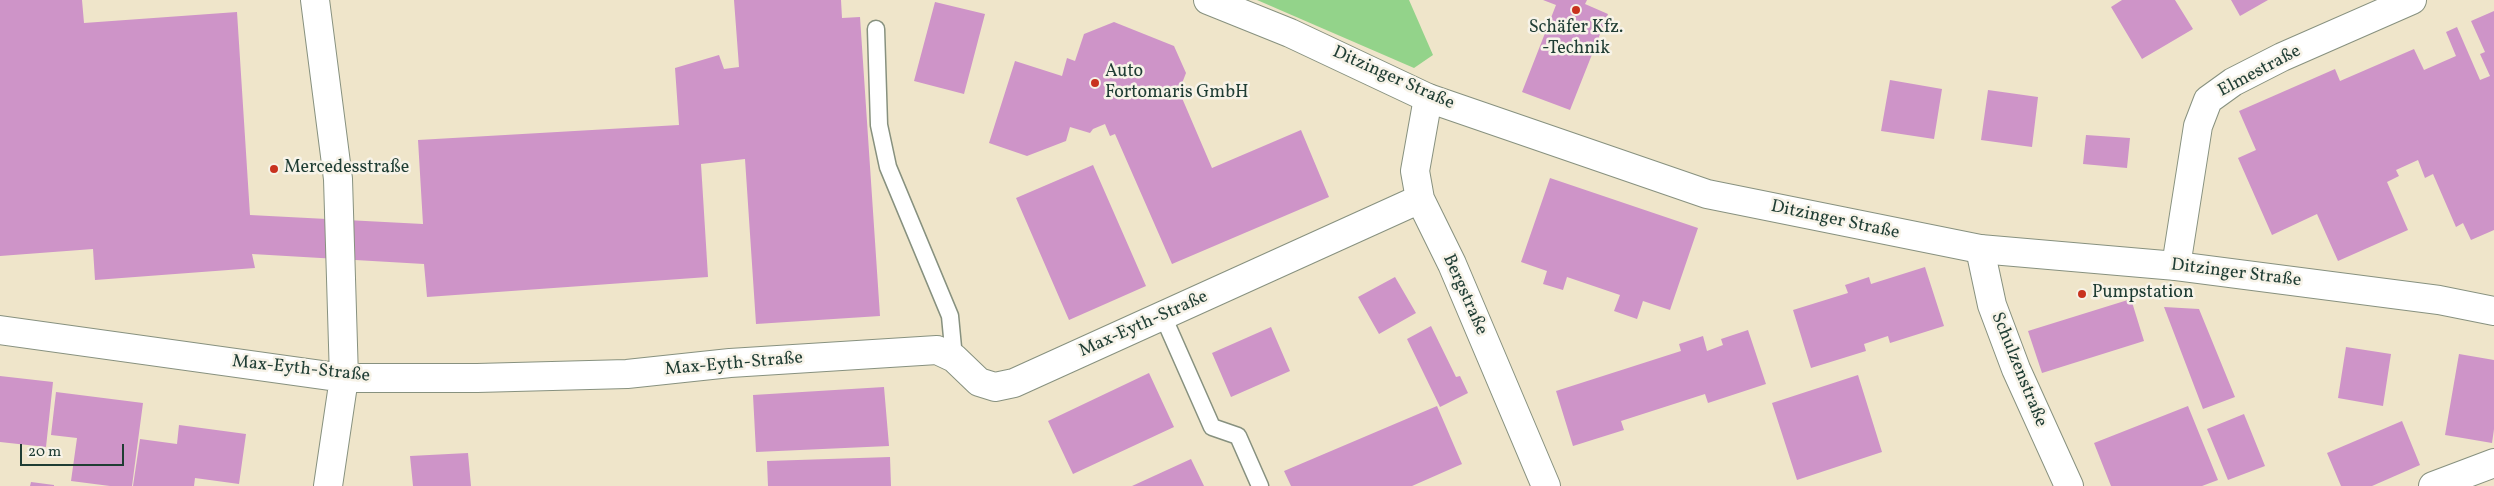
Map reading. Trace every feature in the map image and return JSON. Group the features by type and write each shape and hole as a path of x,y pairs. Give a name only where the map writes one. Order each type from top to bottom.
{"street":[{"path":"315,0 338,179 344,378 328,486"},
{"name":"Ditzinger Straße","path":"1208,0 1290,33 1428,98 1707,194 1980,250 2176,266 2439,300 2494,311"},
{"name":"Elmestraße","path":"2176,266 2198,126 2208,100 2233,82 2282,57 2412,0"},
{"name":"Bergstraße","path":"1428,98 1416,171 1420,199 1452,264 1546,486"},
{"name":"Max-Eyth-Straße","path":"0,330 344,378 477,378 627,374 730,363 937,350 954,358 978,382 995,387 1014,383 1420,199"},
{"name":"Schulzenstraße","path":"1980,250 1992,305 2042,429 2068,486"},
{"path":"2433,486 2494,464"}],"lane":[{"path":"876,29 879,125 888,167 950,316 954,358"},
{"path":"1163,316 1212,427 1238,436 1260,486"}],"green space":[{"path":"1257,0 1409,0 1433,55 1414,68"}],"building":[{"path":"0,0 82,0 84,23 237,12 250,215 423,224 418,140 679,125 675,68 719,55 724,69 739,67 734,0 841,0 842,18 860,17 880,316 756,324 745,159 701,164 708,277 427,297 424,264 252,254 255,268 95,280 93,249 0,256"},
{"path":"1543,0 1587,0 1585,4 1608,14 1570,110 1522,92 1556,5"},
{"path":"2122,0 2175,0 2193,29 2142,59 2111,7"},
{"path":"2231,0 2268,0 2240,16"},
{"path":"935,2 985,14 964,94 914,81"},
{"path":"2494,11 2494,230 2471,240 2463,223 2456,227 2433,174 2425,178 2418,160 2396,170 2399,176 2387,182 2408,230 2338,261 2317,214 2272,235 2238,158 2256,150 2239,111 2335,69 2340,81 2414,49 2424,70 2456,56 2446,32 2457,27 2480,80 2490,76 2480,54 2485,52 2471,21"},
{"path":"1114,22 1174,46 1186,73 1179,91 1212,168 1301,130 1329,197 1172,264 1115,134 1110,136 1105,124 1093,129 1090,133 1070,127 1066,141 1027,156 989,143 1015,61 1062,76 1067,58 1075,61 1084,34"},
{"path":"1890,80 1942,89 1934,139 1881,131"},
{"path":"1988,90 2038,97 2032,147 1981,140"},
{"path":"2086,135 2130,138 2127,168 2083,164"},
{"path":"1093,165 1146,286 1069,320 1016,198"},
{"path":"1550,178 1698,228 1670,310 1643,301 1637,319 1614,311 1620,295 1567,277 1563,290 1543,284 1547,271 1521,262"},
{"path":"1925,267 1944,326 1890,343 1888,336 1864,344 1866,351 1811,368 1793,310 1848,293 1845,285 1869,277 1871,284"},
{"path":"1395,277 1416,313 1379,334 1358,297"},
{"path":"2131,299 2144,341 2042,373 2028,331"},
{"path":"2164,307 2199,309 2235,397 2203,409"},
{"path":"1431,326 1456,377 1460,376 1468,393 1440,407 1407,339"},
{"path":"1271,327 1290,371 1231,397 1212,353"},
{"path":"1748,330 1766,384 1708,403 1705,394 1621,421 1624,430 1573,446 1556,391 1681,351 1679,344 1703,336 1707,351 1723,345 1721,339"},
{"path":"2346,347 2391,354 2383,406 2338,398"},
{"path":"2459,354 2494,360 2494,429 2492,443 2445,435"},
{"path":"1149,373 1174,427 1073,474 1048,421"},
{"path":"1858,375 1882,452 1797,480 1772,403"},
{"path":"0,376 53,382 46,447 0,442"},
{"path":"884,387 889,446 756,452 753,395"},
{"path":"56,392 143,403 132,486 110,486 71,481 77,438 51,435"},
{"path":"1437,406 1462,464 1412,486 1291,486 1284,471"},
{"path":"2188,406 2218,480 2202,486 2111,486 2094,443"},
{"path":"2244,414 2265,466 2228,480 2207,429"},
{"path":"2402,421 2420,465 2372,486 2341,486 2327,453"},
{"path":"179,425 246,434 239,484 195,478 194,486 133,486 140,439 177,444"},
{"path":"468,453 471,486 413,486 410,456"},
{"path":"890,457 891,486 768,486 767,461"},
{"path":"1191,459 1204,486 1132,486"},
{"path":"31,482 54,485 54,486 30,486"}],"place":[{"name":"Schäfer Kfz. -Technik","path":"1576,10"},
{"name":"Auto Fortomaris GmbH","path":"1095,83"},
{"name":"Mercedesstraße","path":"274,169"},
{"name":"Pumpstation","path":"2082,294"}]}
